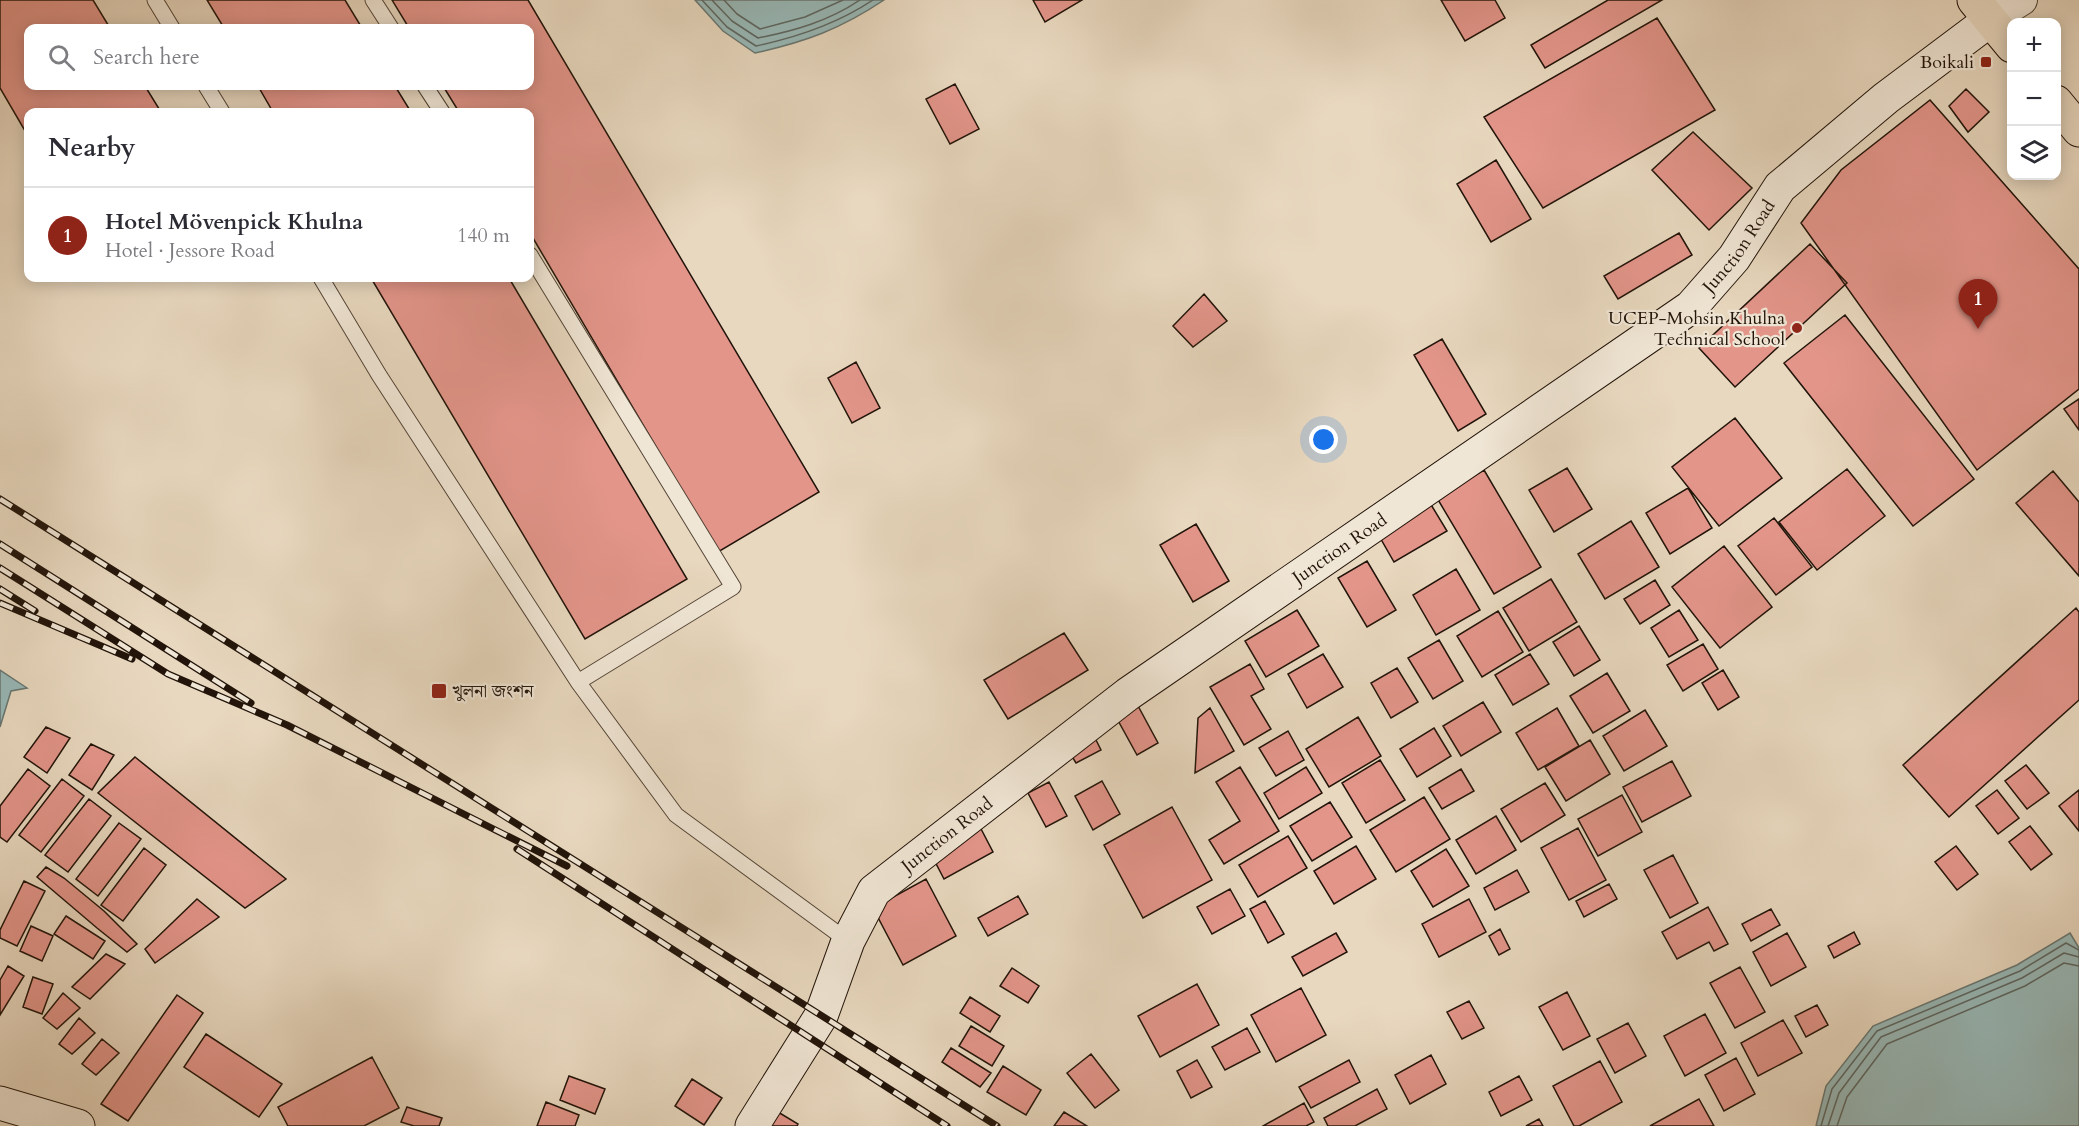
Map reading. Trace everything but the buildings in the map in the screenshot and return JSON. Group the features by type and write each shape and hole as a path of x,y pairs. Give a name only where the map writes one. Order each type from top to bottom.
{"highway":[{"path":"1982,10 2007,40"},
{"path":"2061,108 2079,130"}],"main road":[{"name":"Junction Road","path":"752,1126 821,1016 848,941 873,891 1128,694 1691,308 1734,258 1780,187 1886,98 1982,10"},
{"path":"0,1103 78,1126"}],"street":[{"path":"1982,10 2022,0"}],"lane":[{"path":"155,0 170,24"},
{"path":"373,0 388,24"},
{"path":"208,90 220,108"},
{"path":"428,90 440,108"},
{"path":"534,262 733,587 578,682"},
{"path":"323,282 379,375 578,682 676,815 848,941"}],"water":[{"path":"695,0 884,0 837,27 790,44 755,53 723,31"},
{"path":"0,670 27,688 11,691 0,727"},
{"path":"2070,933 2079,948 2079,1126 1816,1126 1826,1086 1873,1026 2017,965"}],"railway":[{"path":"0,499 997,1126"},
{"path":"0,544 251,703"},
{"path":"0,568 168,674 287,725 567,866"},
{"path":"0,589 35,611"},
{"path":"0,603 132,659"},
{"path":"517,849 947,1126"}],"place":[{"name":"Boikali","path":"1986,62"},
{"name":"UCEP-Mohsin Khulna Technical School","path":"1797,328"},
{"name":"Hotel Mövenpick Khulna","path":"1978,329"},
{"name":"খুলনা জংশন","path":"439,691"}]}
